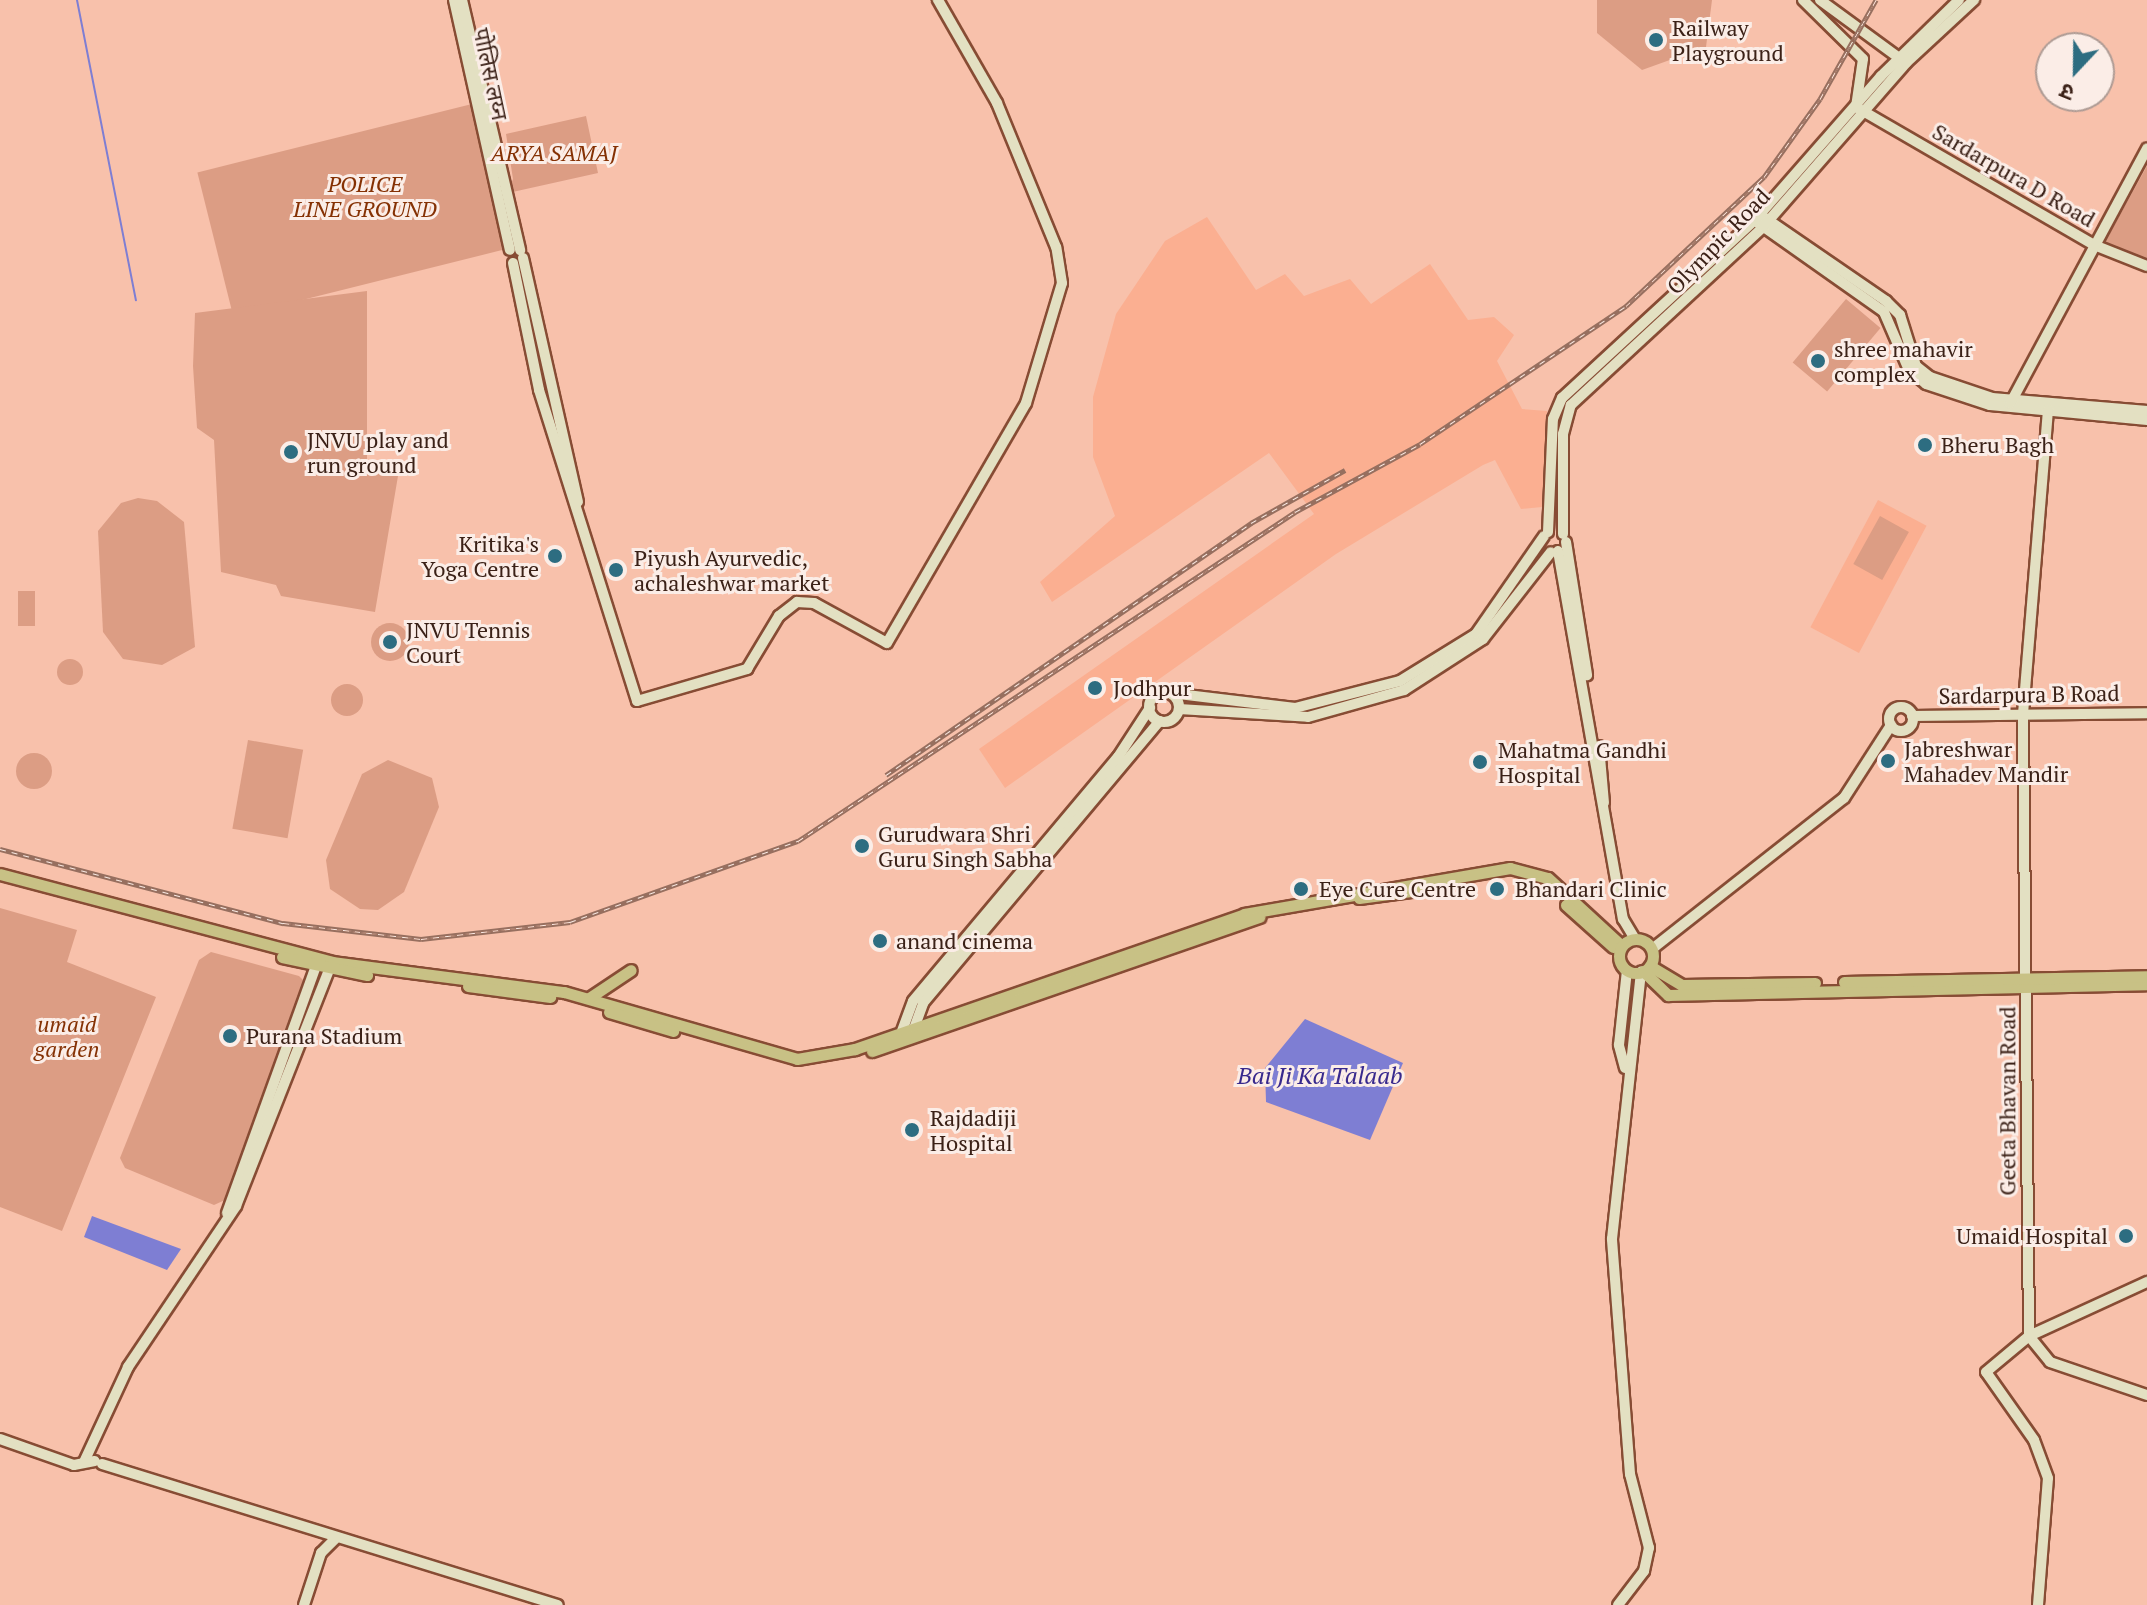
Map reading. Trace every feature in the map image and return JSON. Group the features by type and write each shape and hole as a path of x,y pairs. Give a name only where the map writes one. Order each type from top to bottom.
{"main road":[{"path":"0,881 331,966 566,1000 795,1065 913,1032 1257,918 1517,870 1538,880 1621,950 1627,970 1645,970 1668,995 2147,976"},
{"path":"0,874 318,963"},
{"path":"1621,950 1635,939 1652,949 1645,970"},
{"path":"331,966 589,998 797,1059 842,1053 899,1035"},
{"path":"589,998 631,970"},
{"path":"2028,981 2147,984"}],"street":[{"name":"पोलिस लय्न","path":"454,0 516,255 539,390 578,502 637,701 747,669 779,616 797,602 814,603 878,643 894,638 1026,403 1060,302 1061,268 994,96 938,0"},
{"path":"462,0 516,255"},
{"path":"1803,0 1863,59 1860,110"},
{"path":"1820,0 1902,60"},
{"name":"Olympic Road","path":"1635,939 1623,919 1560,545 1563,434 1571,405 1762,220 1902,60 1959,0"},
{"name":"Olympic Road","path":"1944,17 1974,0"},
{"name":"Sardarpura D Road","path":"1860,110 2094,245 2147,266"},
{"path":"2010,404 2147,148"},
{"path":"1762,220 1886,301 1900,315 1922,372 2010,404 2147,420"},
{"name":"Olympic Road","path":"1546,534 1553,419 1562,398 1762,220"},
{"path":"2010,404 2147,411"},
{"name":"Geeta Bhavan Road","path":"2029,1336 2028,981 2023,714 2048,410"},
{"path":"1546,534 1560,545"},
{"path":"1546,534 1560,545"},
{"path":"899,1035 913,1001 1118,757 1155,696 1170,693 1295,708 1400,681 1476,634 1546,534"},
{"path":"913,1032 923,1003 1160,721 1179,709 1308,717 1404,690 1473,649 1560,545"},
{"path":"1170,693 1179,709"},
{"path":"1150,708 1160,721"},
{"path":"1652,949 1844,798 1891,725 1897,708 1912,716 1904,730 1891,725"},
{"name":"Sardarpura B Road","path":"1912,716 2147,713"},
{"path":"227,1213 318,963"},
{"path":"94,1462 128,1367 242,1193 331,966"},
{"path":"1626,1070 1619,1045 1627,970"},
{"path":"1618,1605 1644,1571 1649,1548 1630,1474 1612,1239 1626,1070 1644,992 1645,970"},
{"path":"2038,1605 2048,1478 2034,1440 1986,1372 2029,1336 2147,1282"},
{"path":"2029,1336 2050,1362 2147,1395"},
{"path":"0,1439 74,1465 94,1462 207,1501 318,1527 335,1539 558,1605"},
{"path":"304,1605 321,1553 335,1539"}],"shaded area":[{"path":"1207,217 1256,290 1285,274 1304,296 1350,279 1371,304 1430,264 1468,320 1494,317 1514,335 1497,361 1522,409 1547,411 1542,507 1521,509 1495,460 1483,465 1336,554 1005,788 979,749 1314,514 1269,453 1052,602 1040,582 1115,516 1093,457 1093,397 1116,314 1165,241"},
{"path":"1878,500 1927,526 1859,653 1810,627"}],"green space":[{"name":"Railway Playground","path":"1597,0 1712,0 1706,47 1642,70 1597,33"},
{"name":"POLICE LINE GROUND","path":"472,104 508,249 233,317 197,172"},
{"name":"ARYA SAMAJ","path":"586,116 598,173 508,193 513,179 506,134"},
{"path":"2147,166 2147,260 2105,242"},
{"name":"JNVU play and run ground","path":"367,291 367,466 398,476 375,612 281,596 276,585 221,572 214,440 197,428 193,366 195,313"},
{"path":"1846,299 1880,328 1827,392 1793,363"},
{"path":"138,498 157,501 184,522 195,647 162,665 123,659 103,632 98,531 121,503"},
{"path":"1880,516 1909,532 1882,580 1853,564"},
{"path":"18,591 35,591 35,626 18,626"},
{"name":"JNVU Tennis Court","path":"390,623 403,629 409,642 403,655 390,661 377,655 371,642 377,629"},
{"path":"70,659 80,662 83,672 80,682 70,685 60,682 57,672 60,662"},
{"path":"347,684 358,689 363,700 358,711 347,716 336,711 331,700 336,689"},
{"path":"248,740 303,750 288,838 232,829"},
{"path":"34,753 47,758 52,771 47,784 34,789 21,784 16,771 21,758"},
{"path":"388,760 432,778 439,807 404,892 378,910 360,909 330,889 326,860 362,774"},
{"name":"umaid garden","path":"0,908 77,930 67,962 156,997 62,1231 0,1207"},
{"name":"Purana Stadium","path":"211,952 299,976 310,987 225,1200 214,1205 125,1168 120,1158 199,960"}],"water":[{"name":"Bai Ji Ka Talaab","path":"1305,1019 1403,1063 1370,1140 1266,1102 1265,1068"},
{"path":"92,1216 181,1249 167,1270 84,1237"}],"waterway":[{"path":"77,0 136,300"}],"railway":[{"path":"0,849 283,923 421,939 570,922 798,841 1295,512 1420,444 1626,306 1764,177 1820,99 1876,0"},
{"path":"886,775 1251,523 1345,470"}],"place":[{"name":"Railway Playground","path":"1656,40"},
{"name":"shree mahavir complex","path":"1818,361"},
{"name":"Bheru Bagh","path":"1925,445"},
{"name":"JNVU play and run ground","path":"291,452"},
{"name":"Kritika's Yoga Centre","path":"555,556"},
{"name":"Piyush Ayurvedic, achaleshwar market","path":"616,570"},
{"name":"JNVU Tennis Court","path":"390,642"},
{"name":"Jodhpur","path":"1095,688"},
{"name":"Jabreshwar Mahadev Mandir","path":"1888,761"},
{"name":"Mahatma Gandhi Hospital","path":"1480,762"},
{"name":"Gurudwara Shri Guru Singh Sabha","path":"862,846"},
{"name":"Eye Cure Centre","path":"1301,889"},
{"name":"Bhandari Clinic","path":"1497,889"},
{"name":"anand cinema","path":"880,941"},
{"name":"Purana Stadium","path":"230,1036"},
{"name":"Rajdadiji Hospital","path":"912,1130"},
{"name":"Umaid Hospital","path":"2126,1236"}]}
